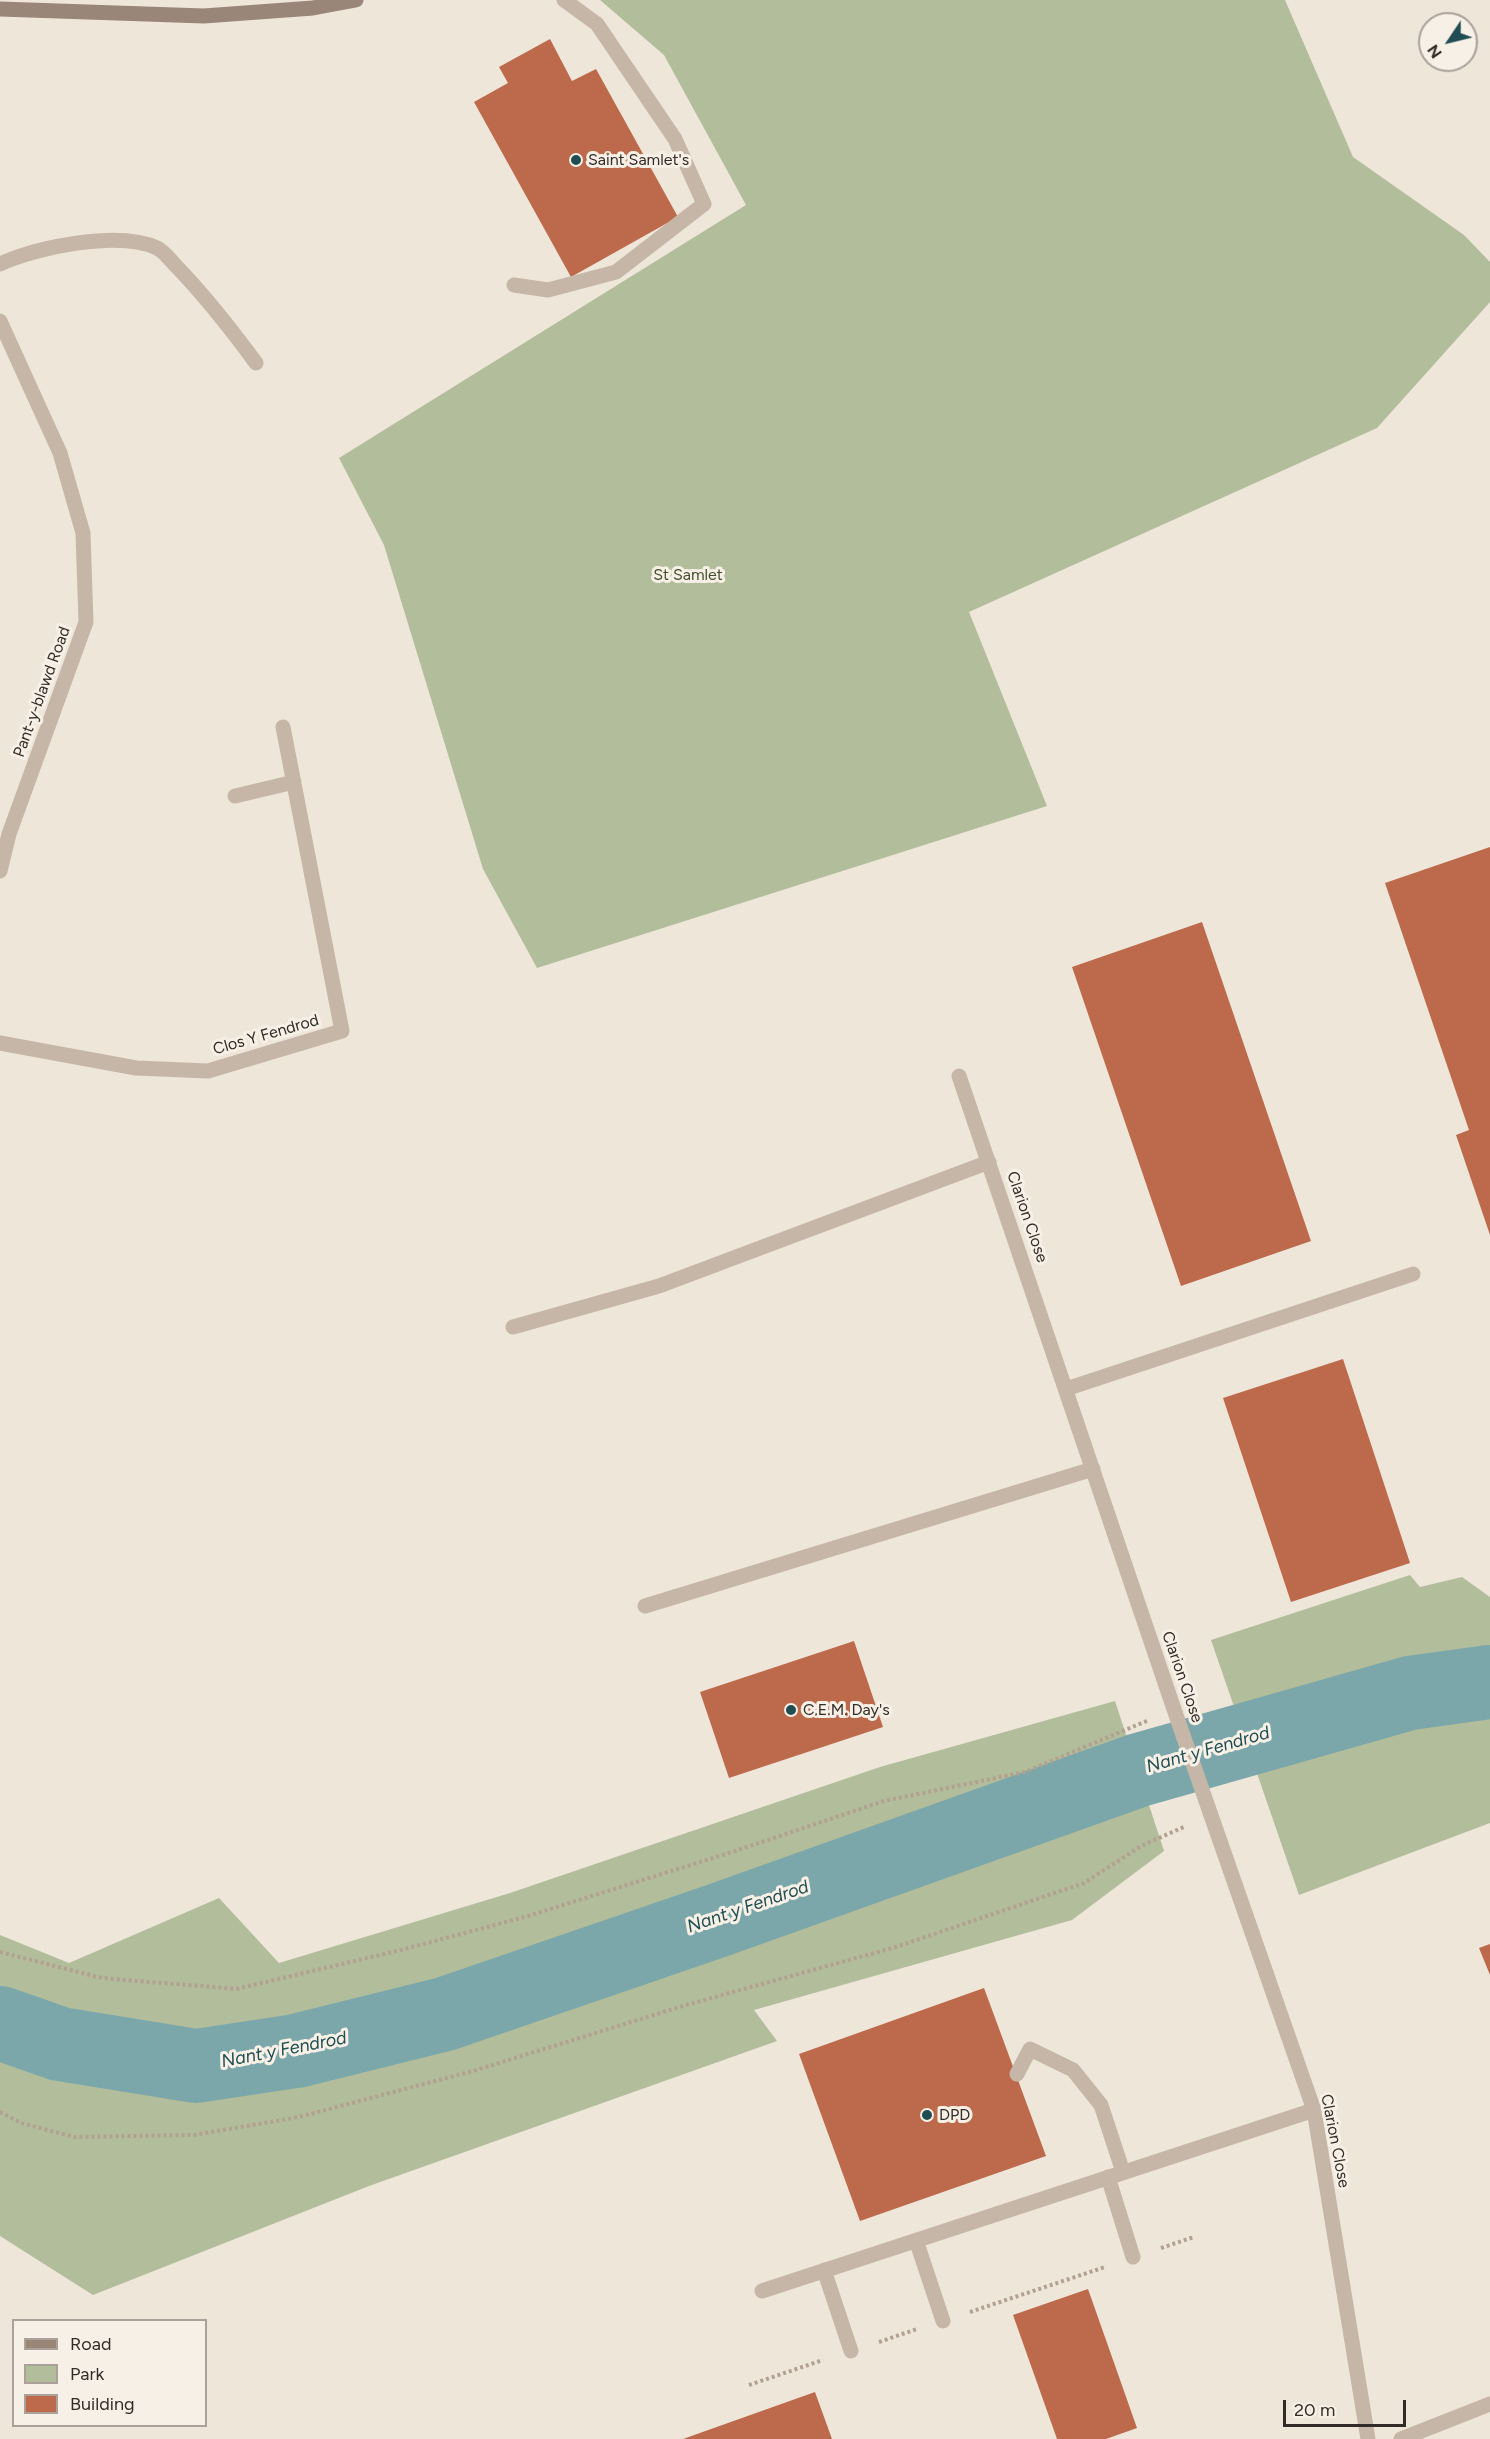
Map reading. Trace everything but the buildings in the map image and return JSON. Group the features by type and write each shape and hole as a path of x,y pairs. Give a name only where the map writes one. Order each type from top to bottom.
{"street":[{"path":"0,9 204,16 313,8 356,0"},
{"path":"514,285 548,290 616,272 704,204 675,139 597,24 564,0"},
{"path":"0,264 15,257 76,244 125,240 158,248 212,303 256,363"},
{"name":"Pant-y-blawd Road","path":"0,321 60,453 83,533 86,622 9,834 0,871"},
{"name":"Clos Y Fendrod","path":"0,1042 136,1068 208,1071 342,1031 283,727"},
{"path":"236,796 294,782"},
{"name":"Clarion Close","path":"959,1076 1175,1714 1198,1774 1314,2110 1368,2439"},
{"path":"513,1327 659,1287 989,1162"},
{"path":"1066,1389 1413,1274"},
{"path":"645,1606 1092,1469"},
{"path":"1017,2074 1030,2049 1073,2070 1101,2105 1132,2257"},
{"path":"762,2291 1314,2110"},
{"path":"916,2240 943,2321"},
{"path":"824,2270 850,2351"},
{"path":"1401,2439 1490,2404"}],"path":[{"path":"0,1952 102,1978 236,1989 401,1950 528,1916 732,1852 884,1801 1025,1772 1175,1714"},
{"path":"0,2112 21,2123 74,2137 194,2135 299,2117 473,2071 686,2005 896,1947 1084,1883 1141,1846 1211,1814"}],"green space":[{"name":"St Samlet","path":"600,0 1285,0 1353,157 1464,235 1490,262 1490,302 1377,428 969,612 1047,806 537,968 483,869 384,545 339,458 746,205 664,55"},
{"path":"1410,1575 1420,1587 1462,1577 1490,1597 1490,1823 1299,1895 1211,1640"},
{"path":"1115,1701 1164,1851 1072,1920 754,2010 777,2041 369,2186 93,2295 0,2236 0,1935 69,1963 219,1898 279,1963 510,1893 880,1767"}],"waterway":[{"name":"Nant y Fendrod","path":"0,2023 60,2044 196,2066 296,2051 445,2014 716,1921 1139,1770 1410,1693 1490,1682"}],"place":[{"name":"Saint Samlet's","path":"576,160"},
{"name":"C.E.M. Day's","path":"791,1710"},
{"name":"DPD","path":"927,2115"}]}
